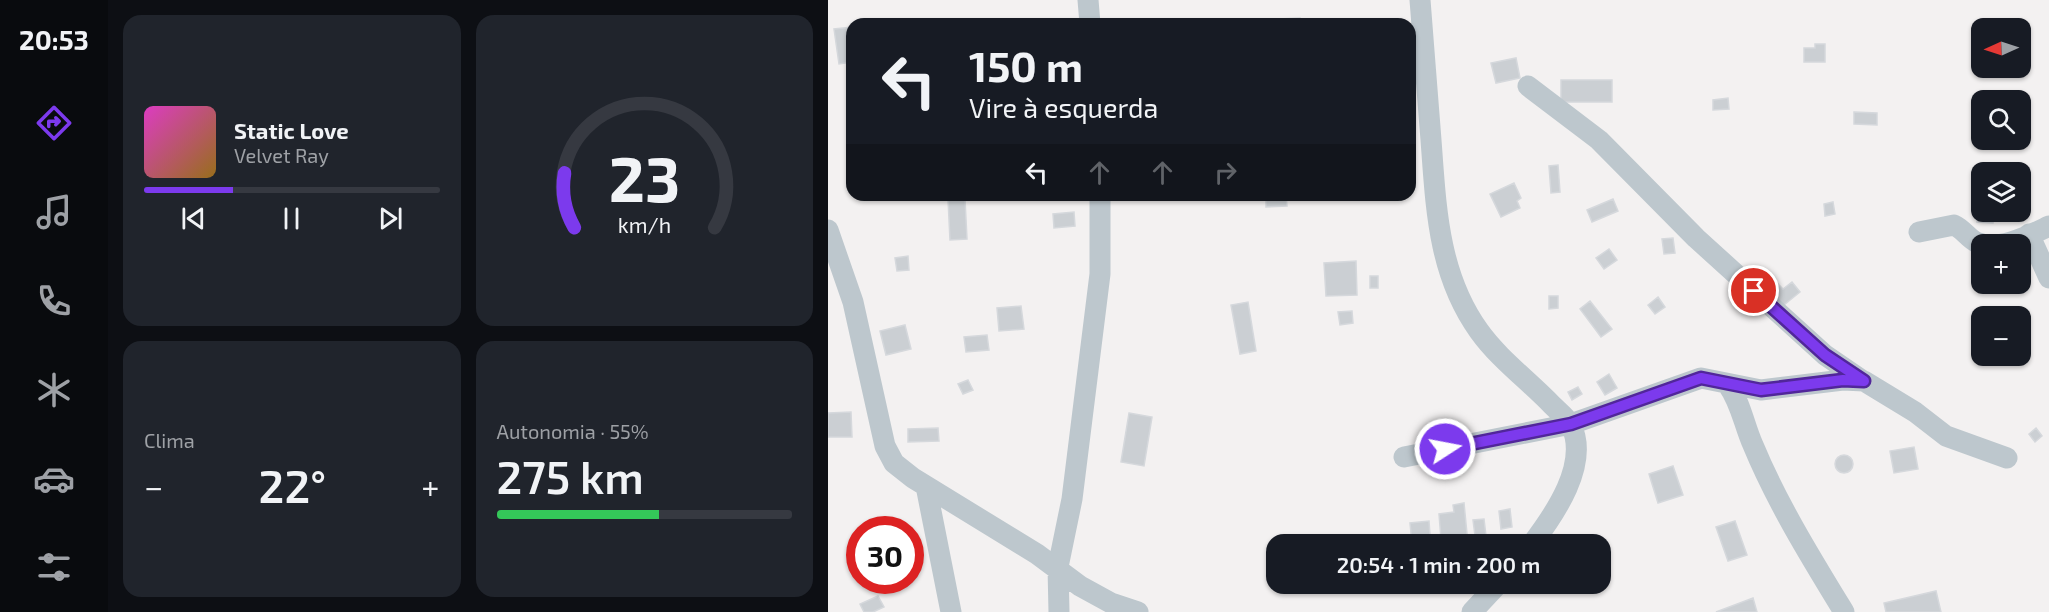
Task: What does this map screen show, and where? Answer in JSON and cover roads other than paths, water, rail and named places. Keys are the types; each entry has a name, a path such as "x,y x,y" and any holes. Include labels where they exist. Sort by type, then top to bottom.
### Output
{"street":[{"path":"1088,0 1090,18"},
{"path":"1420,0 1436,205 1444,256 1478,330 1500,356 1528,380 1571,424 1575,444 1574,467 1567,490 1538,534"},
{"path":"1528,86 1599,140 1696,238 1825,355 1915,412 1946,436 2007,458"},
{"path":"1059,612 1058,567 1072,499 1100,274 1101,201"},
{"path":"1919,232 1953,225 1971,238"},
{"path":"2029,234 2049,226"},
{"path":"828,230 853,302 885,446 894,463 926,486 1058,567 1080,586 1100,597 1138,612"},
{"path":"2031,238 2049,278"},
{"path":"1404,457 1571,424 1701,378 1761,390 1843,380 1864,381"},
{"path":"1728,385 1735,395 1753,445 1809,554 1844,612"},
{"path":"926,486 951,612"},
{"path":"1472,612 1489,594"}]}
